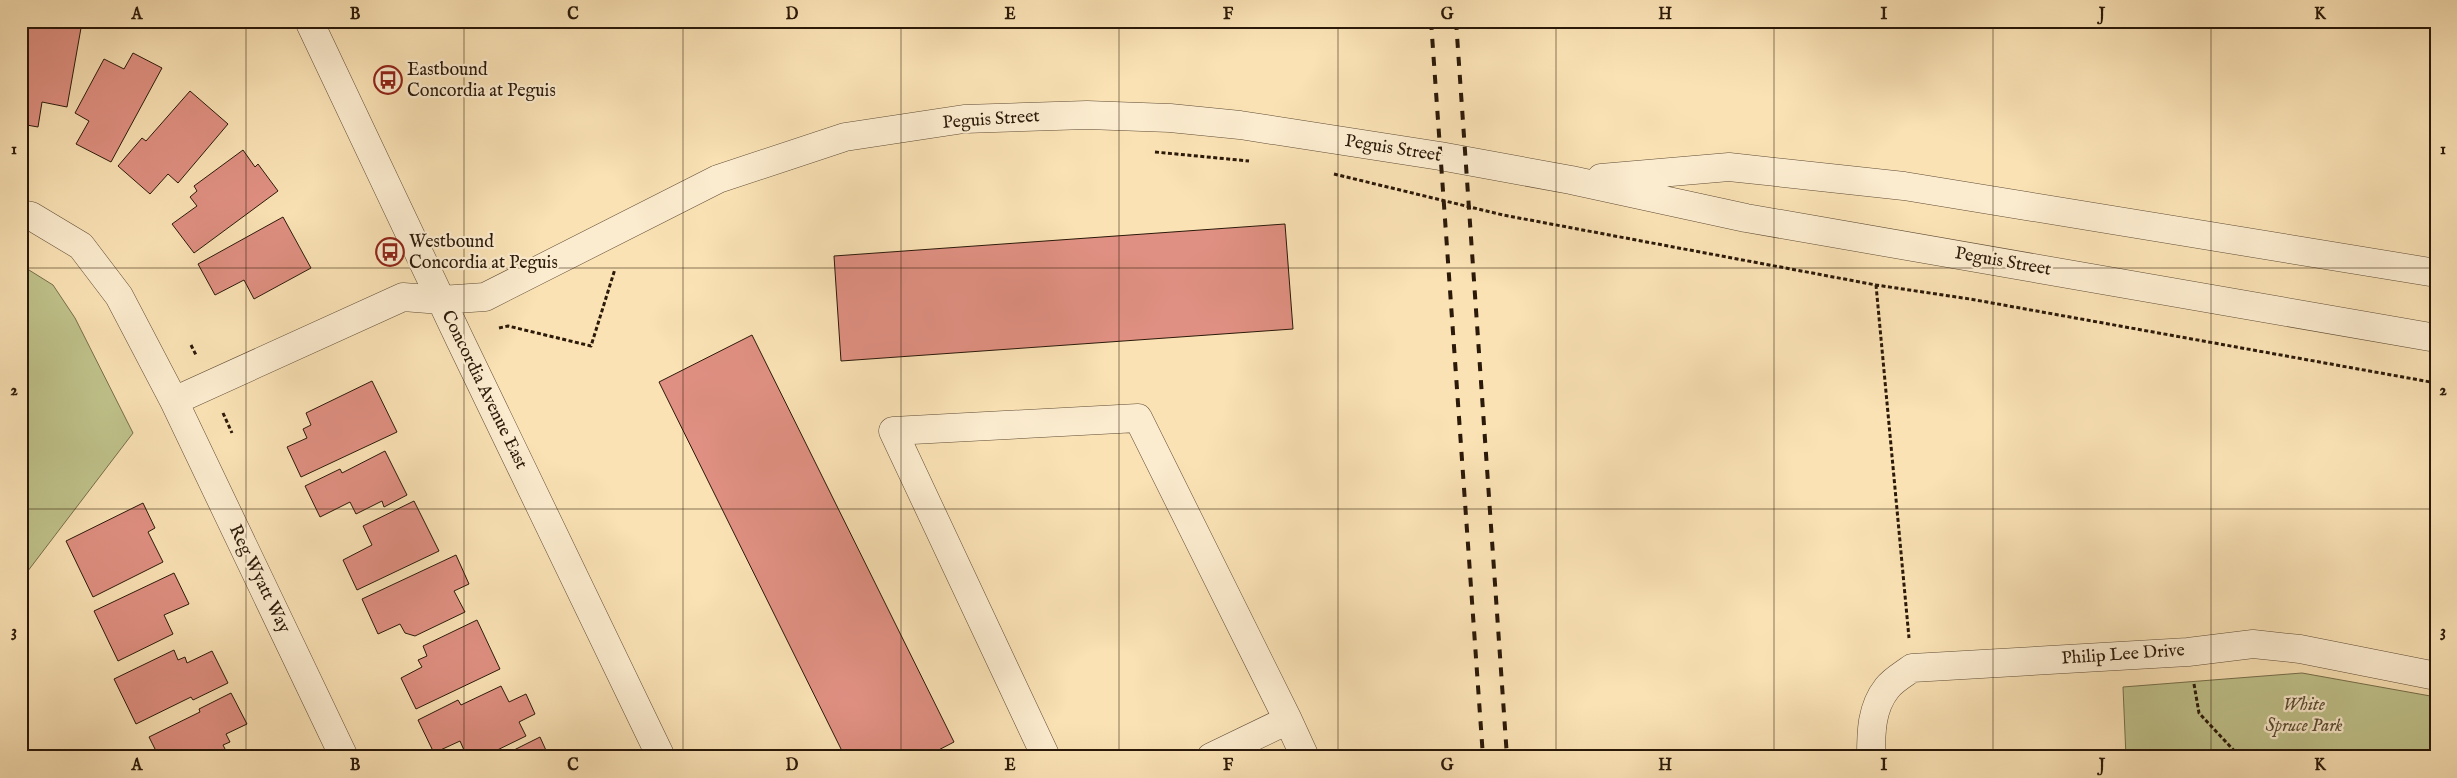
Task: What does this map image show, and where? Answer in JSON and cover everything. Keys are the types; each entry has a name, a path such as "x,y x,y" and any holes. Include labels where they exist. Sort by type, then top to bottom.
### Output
{"street":[{"name":"Concordia Avenue East","path":"310,21 460,340 661,757"},
{"name":"Peguis Street","path":"441,300 485,296 718,179 845,137 964,119 1087,114 1170,118 1249,126 1440,156 1571,180 1746,218 2436,338"},
{"name":"Peguis Street","path":"1571,180 1729,168 1904,186 2436,272"},
{"name":"Reg Wyatt Way","path":"21,214 31,216 81,246 120,296 174,401 344,757"},
{"path":"174,401 403,297 441,300"},
{"path":"1046,757 893,431 1138,418 1288,720 1304,757"},
{"name":"Philip Lee Drive","path":"1912,668 2188,652 2253,644 2300,649 2436,676"},
{"path":"1871,757 1872,722 1880,700 1888,687 1912,668"},
{"path":"1211,757 1288,720"}],"path":[{"path":"1148,152 1255,162"},
{"path":"1330,174 1503,216 1876,285 1970,299 2436,383"},
{"path":"460,340 508,326 591,346 616,266"},
{"path":"1876,285 1912,668"},
{"path":"2188,652 2199,713 2240,757"},
{"path":"2424,757 2436,750"}],"green space":[{"path":"21,265 53,285 75,318 133,433 21,580"},
{"name":"White Spruce Park","path":"2302,673 2436,697 2436,757 2126,757 2123,687"}],"building":[{"path":"21,21 40,21 81,28 67,107 42,102 38,127 21,124"},
{"path":"133,53 162,68 111,162 76,144 89,121 75,113 104,59 124,69"},
{"path":"190,91 228,124 178,183 168,174 150,194 118,166 142,138 146,141"},
{"path":"243,150 255,167 258,164 278,191 194,253 172,224 197,206 190,197 197,191 194,186"},
{"path":"283,217 311,268 254,299 244,280 215,295 198,264"},
{"path":"1285,224 1293,329 841,361 834,256"},
{"path":"752,335 954,742 925,757 845,757 659,382"},
{"path":"372,381 397,432 301,477 287,447 307,438 303,429 311,425 306,413"},
{"path":"385,451 407,495 384,507 382,501 356,514 350,502 320,517 305,486 340,469 342,473"},
{"path":"414,501 439,551 357,590 343,560 372,545 363,526"},
{"path":"143,503 155,528 148,532 163,562 93,597 66,541"},
{"path":"456,555 469,584 454,591 465,612 415,636 405,633 400,624 378,634 362,599"},
{"path":"174,573 189,604 164,615 173,634 118,661 94,611"},
{"path":"477,620 500,669 416,709 401,678 422,667 418,660 427,656 423,646"},
{"path":"174,650 178,660 185,657 187,663 212,651 228,683 193,700 191,697 136,724 114,679"},
{"path":"501,686 509,702 526,694 535,714 519,722 526,736 483,757 467,757 460,741 434,753 418,720 458,700 461,705"},
{"path":"231,693 247,724 226,734 230,742 223,745 229,757 159,757 149,737 200,712 199,709"},
{"path":"540,737 549,757 500,757"}],"railway":[{"path":"1431,21 1483,757"},
{"path":"1456,21 1507,757"}],"place":[{"name":"Eastbound Concordia at Peguis","path":"388,80"},
{"name":"Westbound Concordia at Peguis","path":"390,252"}]}
